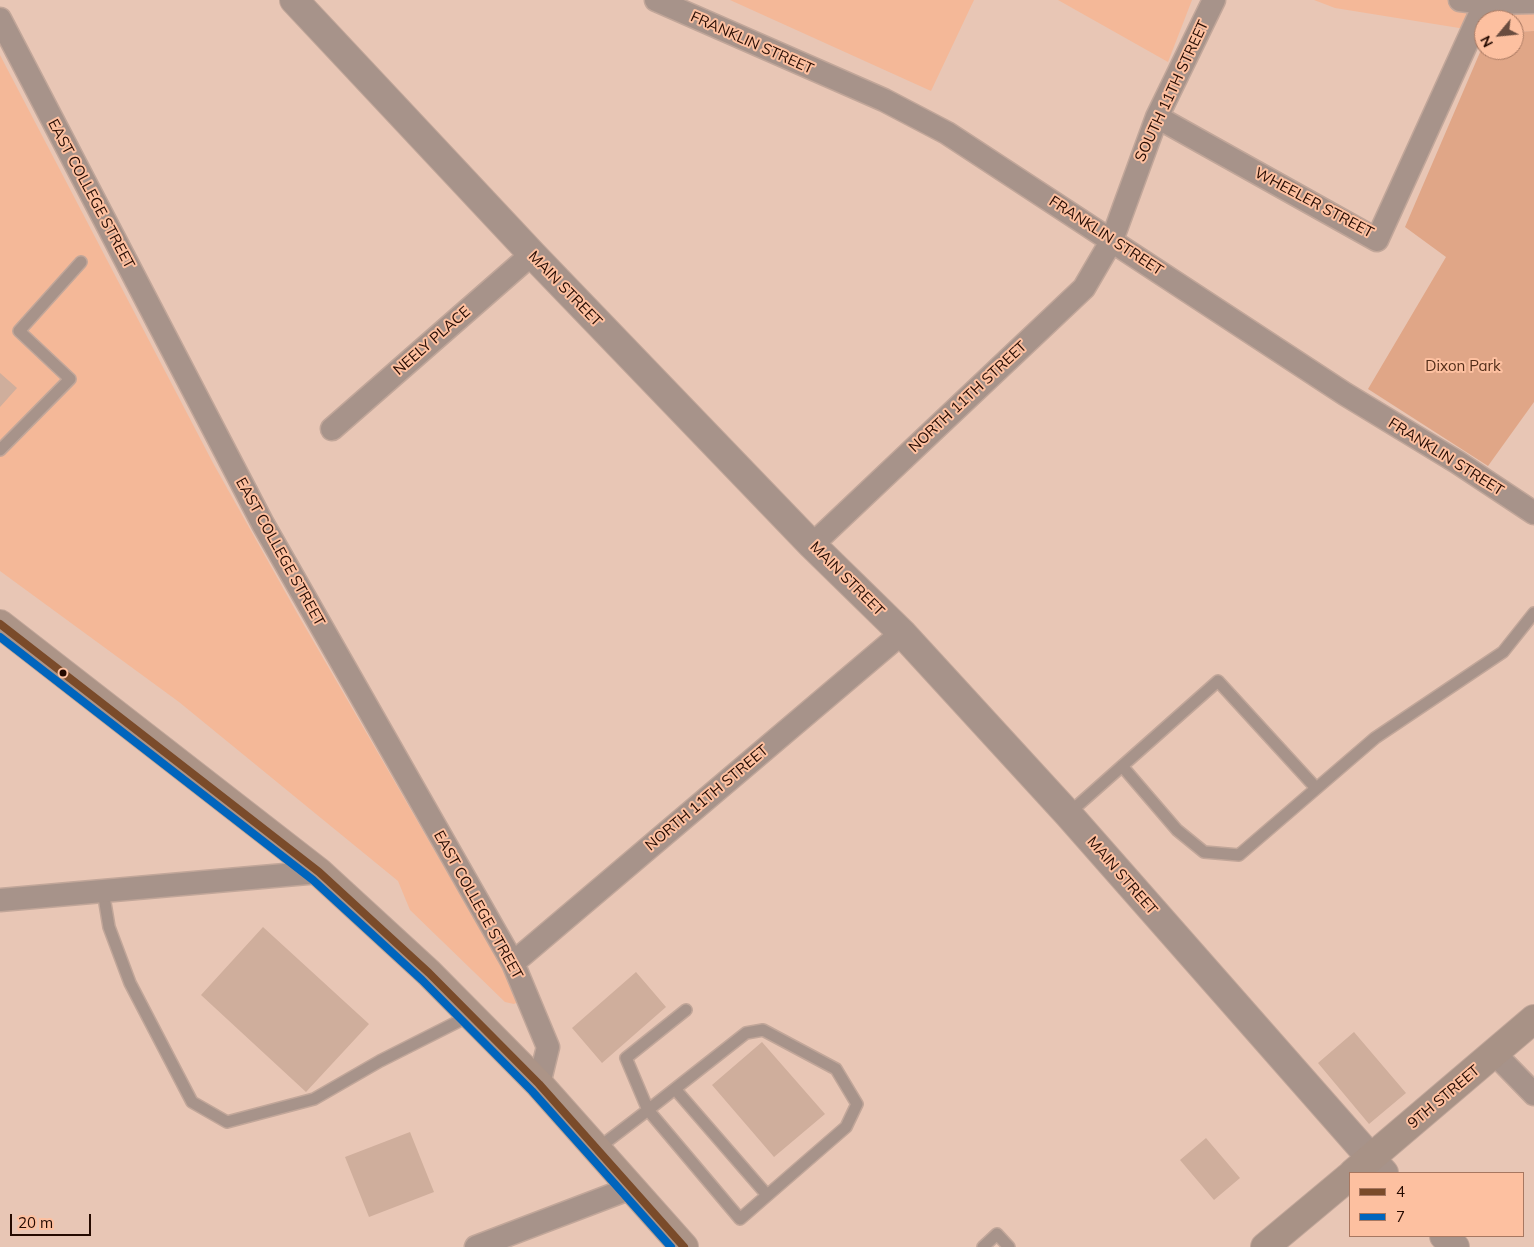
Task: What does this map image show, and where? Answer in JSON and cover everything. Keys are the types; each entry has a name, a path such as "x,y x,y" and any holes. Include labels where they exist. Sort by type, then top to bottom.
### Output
{"main road":[{"path":"0,624 319,872 429,973 539,1084 684,1247"},
{"name":"9TH STREET","path":"1365,1170 1534,1019"},
{"name":"9TH STREET","path":"1266,1247 1349,1182"}],"street":[{"name":"MAIN STREET","path":"294,0 532,254 812,545 902,633 1068,814 1365,1170"},
{"name":"FRANKLIN STREET","path":"656,0 892,104 947,133 1345,394 1457,462 1534,513"},
{"name":"SOUTH 11TH STREET","path":"1112,240 1157,117 1214,0"},
{"name":"WHEELER STREET","path":"1157,117 1377,240 1468,1"},
{"path":"1468,1 1534,2"},
{"name":"EAST COLLEGE STREET","path":"0,19 263,524 513,963 548,1047 539,1084"},
{"name":"NORTH 11TH STREET","path":"812,545 1084,288 1112,240"},
{"name":"NEELY PLACE","path":"332,429 532,254"},
{"name":"NORTH 11TH STREET","path":"513,963 902,633"},
{"path":"0,900 319,872"},
{"path":"1495,1054 1534,1094"},
{"path":"476,1247 631,1188"},
{"path":"1445,1237 1455,1247"}],"lane":[{"path":"0,450 70,379 19,331 81,262"},
{"path":"1122,766 1177,830 1204,852 1239,855 1375,738 1503,652 1534,613"},
{"path":"1068,814 1218,681 1316,788"},
{"path":"103,890 109,928 130,983 192,1102 227,1122 314,1099 380,1061 471,1015"},
{"path":"597,1149 648,1110 746,1033 763,1030 836,1069 857,1104 846,1127 740,1219 648,1110 626,1058 686,1010"},
{"path":"674,1089 768,1195"},
{"path":"983,1247 997,1234 1009,1247"}],"shaded area":[{"path":"730,0 974,0 931,91"},
{"path":"1058,0 1192,0 1168,62"},
{"path":"1314,0 1534,0 1534,31 1524,32 1524,10 1474,10 1474,30 1335,8"},
{"path":"0,55 213,463 297,613 513,986 518,1002 514,1004 505,1002 410,910 398,881 179,702 0,571"}],"green space":[{"name":"Dixon Park","path":"1534,31 1534,402 1488,466 1368,389 1446,257 1405,227 1477,60 1524,60 1524,32"}],"building":[{"path":"0,373 17,388 0,407"},
{"path":"263,927 369,1024 306,1092 201,995"},
{"path":"636,972 666,1007 602,1063 572,1028"},
{"path":"1354,1032 1406,1093 1369,1124 1318,1063"},
{"path":"762,1042 825,1114 774,1157 712,1085"},
{"path":"410,1132 434,1192 369,1217 345,1157"},
{"path":"1206,1138 1240,1178 1214,1200 1180,1160"}],"transit line":[{"name":"4","path":"0,624 319,872 429,973 539,1084 684,1247"},
{"name":"7","path":"0,637 313,880 422,980 532,1091 671,1247"}]}
